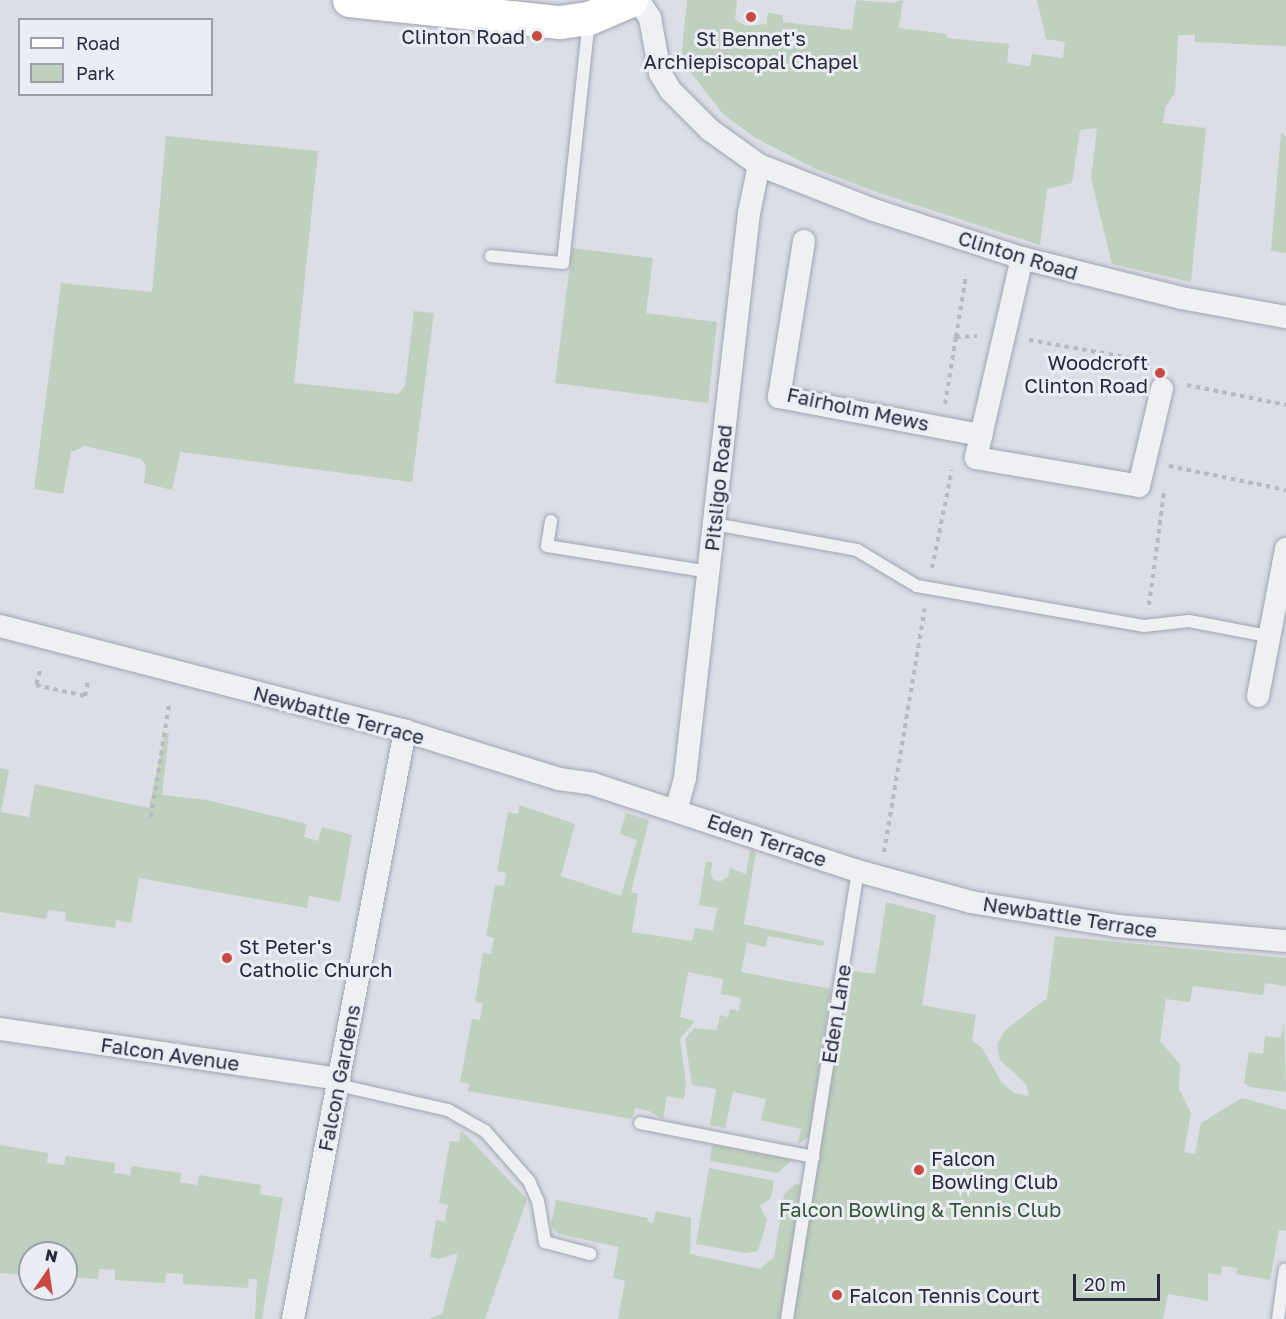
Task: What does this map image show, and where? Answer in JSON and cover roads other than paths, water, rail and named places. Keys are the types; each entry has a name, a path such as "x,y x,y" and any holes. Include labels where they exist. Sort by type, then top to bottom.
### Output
{"street":[{"path":"349,0 551,22 589,18 631,0"},
{"name":"Clinton Road","path":"638,0 650,18 660,73 671,91 710,130 759,165 874,210 1022,258 1107,281 1286,317"},
{"name":"Pitsligo Road","path":"676,810 686,778 749,213 759,165"},
{"name":"Fairholm Mews","path":"804,241 779,397 981,435"},
{"path":"1022,258 976,458 1139,486 1148,461 1162,389"},
{"path":"1258,696 1286,549"},
{"name":"Newbattle Terrace","path":"0,626 405,731 676,810"},
{"name":"Falcon Gardens","path":"293,1319 405,731"},
{"name":"Eden Terrace","path":"676,810 868,873"},
{"name":"Newbattle Terrace","path":"868,873 971,902 1050,917 1286,941"},
{"name":"Falcon Avenue","path":"0,1029 339,1082"}],"lane":[{"path":"491,256 563,263 589,18"},
{"path":"551,521 548,546 709,572"},
{"path":"714,524 857,550 917,586 1144,626 1189,621 1268,636"},
{"name":"Eden Lane","path":"787,1319 814,1157 868,873"},
{"path":"339,1082 410,1099 472,1122 497,1143 530,1181 545,1242 590,1254"},
{"path":"640,1123 814,1157"},
{"path":"1278,1319 1285,1269"}],"place":[{"name":"St Bennet's Archiepiscopal Chapel","path":"751,17"},
{"name":"Clinton Road","path":"537,36"},
{"name":"Woodcroft Clinton Road","path":"1160,373"},
{"name":"St Peter's Catholic Church","path":"227,958"},
{"name":"Falcon Bowling Club","path":"919,1170"},
{"name":"Falcon Tennis Court","path":"837,1295"}],"park label":[{"name":"Falcon Bowling & Tennis Club","path":"920,1209"}]}
